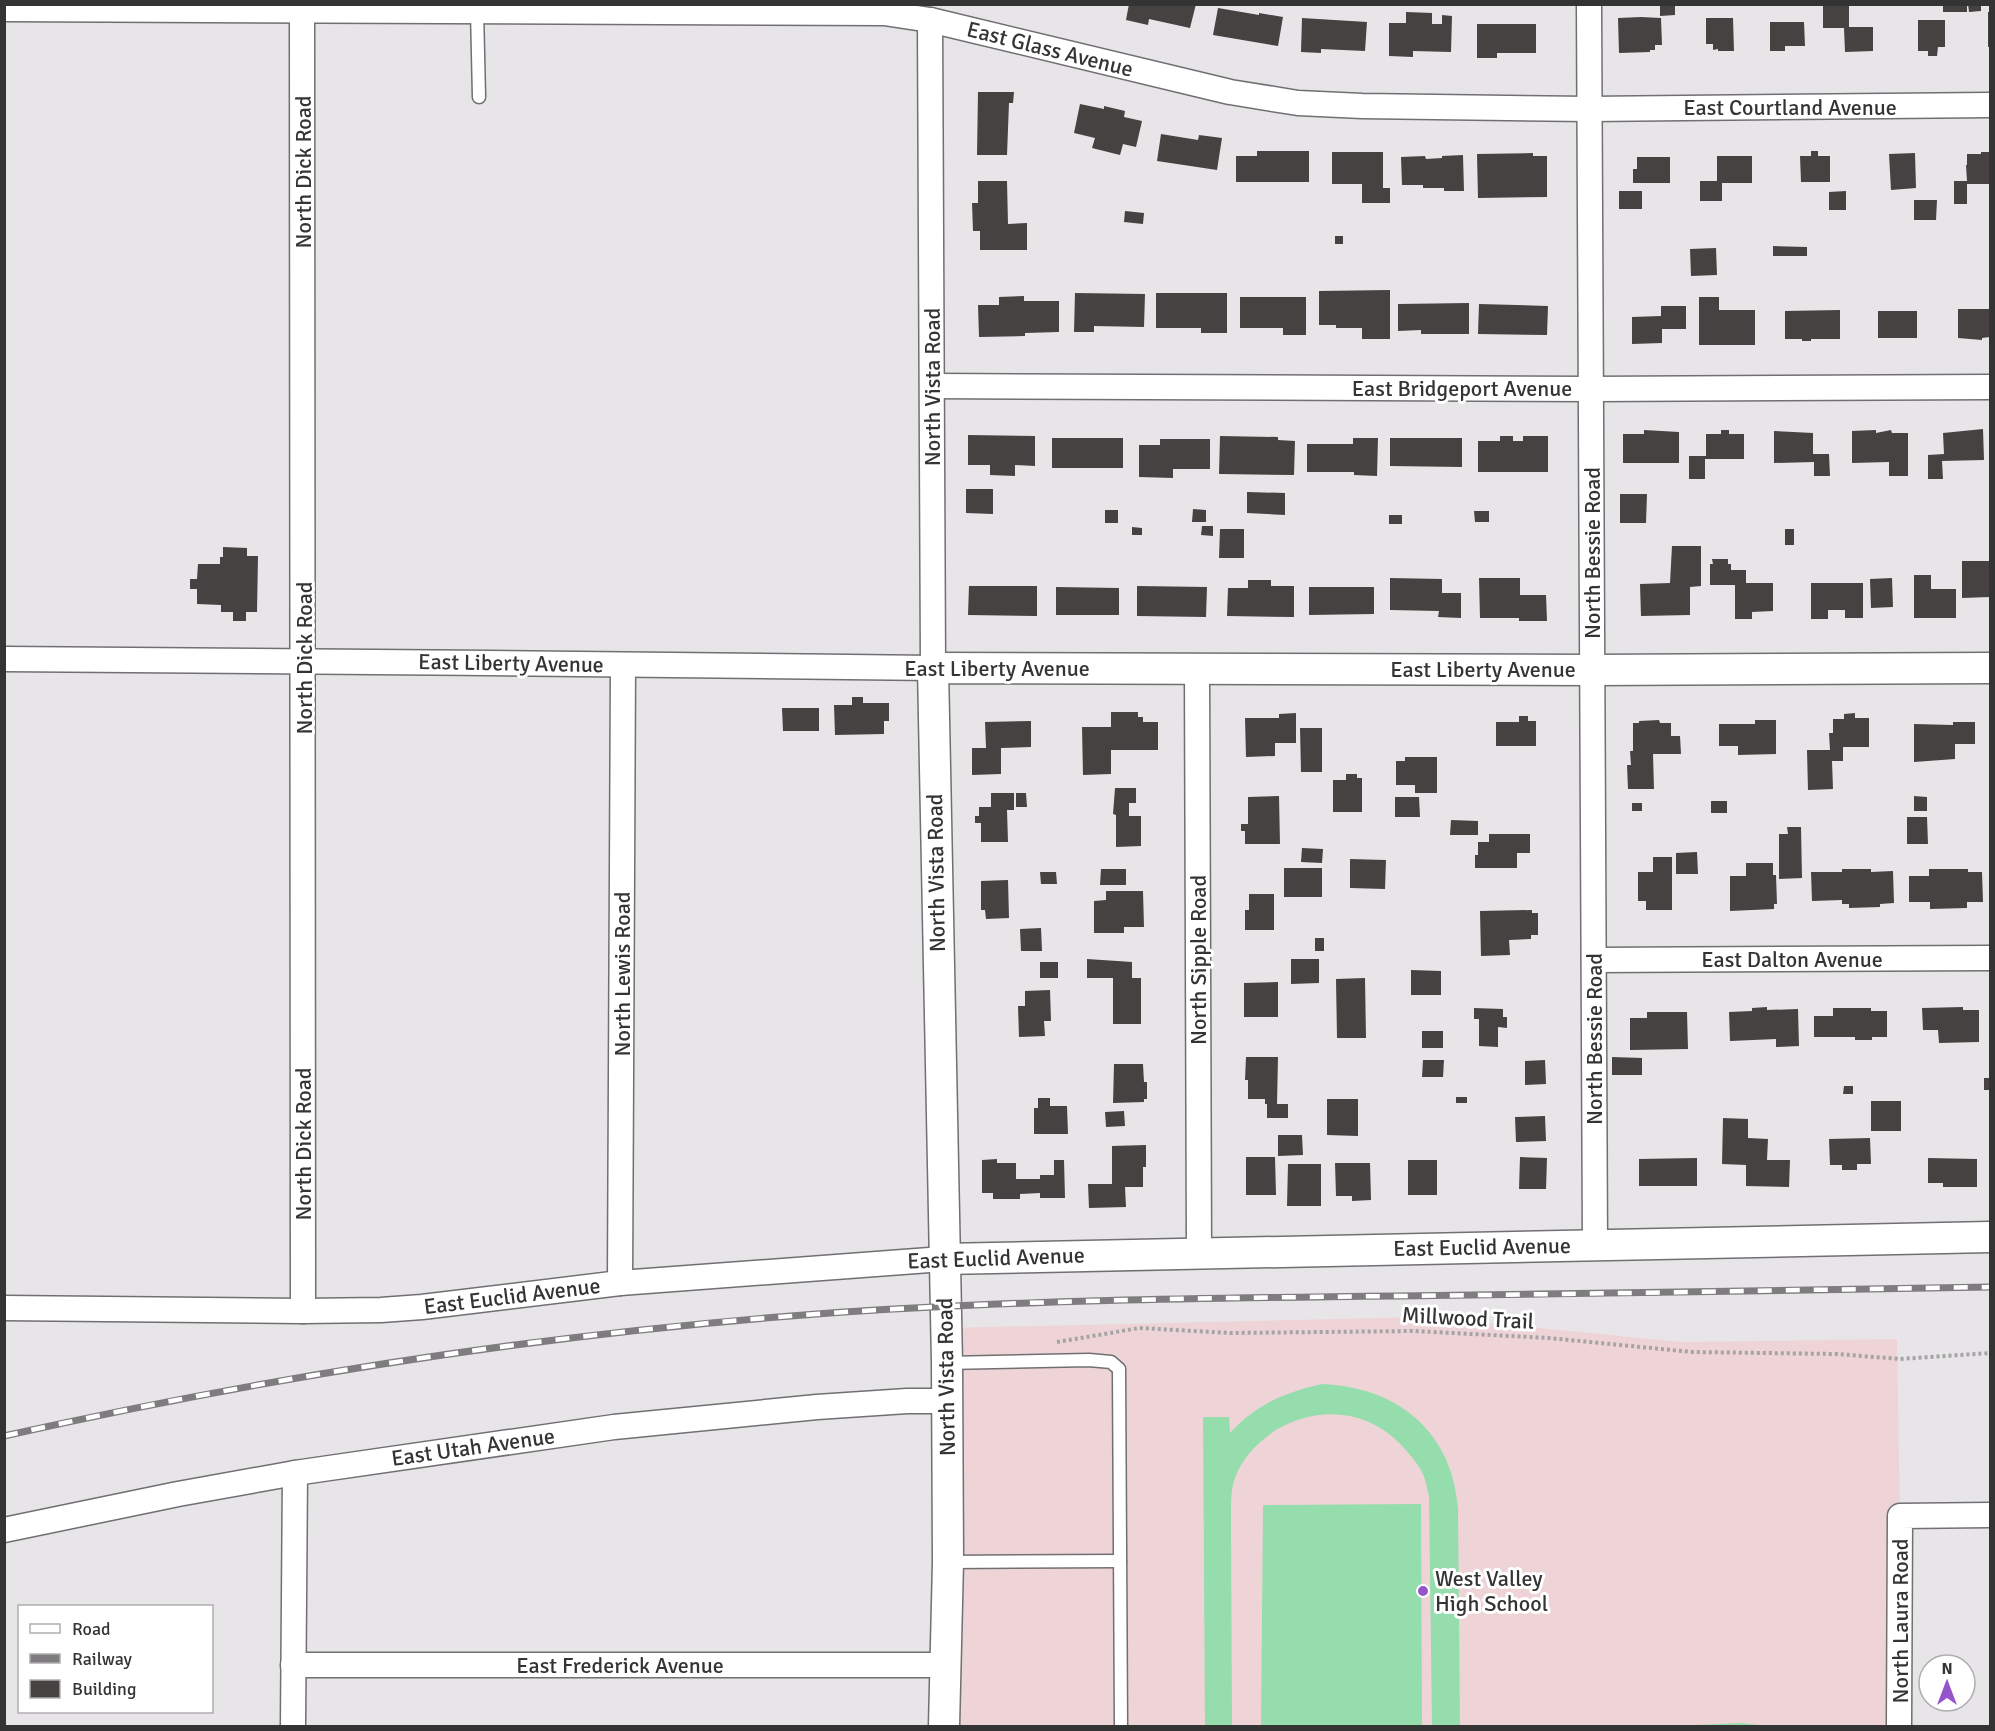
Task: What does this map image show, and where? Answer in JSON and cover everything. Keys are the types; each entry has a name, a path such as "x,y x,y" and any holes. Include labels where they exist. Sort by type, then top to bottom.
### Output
{"street":[{"name":"North Bessie Road","path":"1589,4 1595,1245"},
{"name":"East Glass Avenue","path":"4,9 302,7 884,13 930,20 1230,92 1298,103 1589,109"},
{"name":"North Dick Road","path":"302,7 303,1311"},
{"name":"North Vista Road","path":"930,20 933,668 943,1259 947,1363 948,1562 944,1726"},
{"name":"East Courtland Avenue","path":"1589,109 1990,105"},
{"name":"East Bridgeport Avenue","path":"933,386 1592,389 1990,387"},
{"name":"East Liberty Avenue","path":"4,659 304,660 933,668 1592,670 1990,668"},
{"name":"North Lewis Road","path":"620,1283 623,665"},
{"name":"North Sipple Road","path":"1197,669 1199,1252"},
{"name":"East Dalton Avenue","path":"1594,960 1990,958"},
{"name":"East Euclid Avenue","path":"4,1308 303,1311 422,1307 620,1283 943,1259 1990,1237"},
{"name":"East Utah Avenue","path":"4,1530 178,1494 295,1473 614,1427 817,1407 907,1401 947,1401"},
{"path":"293,1726 295,1473"},
{"name":"North Laura Road","path":"1899,1726 1900,1516 1990,1515"},
{"name":"East Frederick Avenue","path":"293,1665 946,1665"}],"lane":[{"path":"477,10 479,97"},
{"path":"947,1363 1089,1360 1111,1362 1119,1369 1121,1726"},
{"path":"948,1562 1120,1561"}],"path":[{"name":"Millwood Trail","path":"1051,1343 1139,1328 1231,1333 1414,1331 1549,1338 1704,1352 1816,1353 1900,1359 1990,1353"}],"shaded area":[{"name":"West Valley High School","path":"1427,1317 1681,1342 1897,1339 1900,1516 1899,1726 944,1726 945,1328"}],"green space":[{"path":"1322,1384 1349,1387 1374,1394 1396,1404 1416,1418 1432,1436 1445,1457 1454,1481 1458,1508 1460,1726 1432,1726 1429,1496 1423,1474 1404,1448 1391,1435 1360,1419 1327,1414 1310,1416 1292,1422 1270,1434 1246,1457 1235,1478 1231,1507 1232,1726 1205,1726 1203,1417 1229,1417 1230,1433 1250,1414 1272,1401 1295,1391"},
{"path":"1421,1504 1422,1726 1261,1726 1263,1505"},
{"path":"1741,1723 1770,1726 1687,1726 1694,1725"}],"building":[{"path":"1129,4 1196,4 1190,28 1149,19 1148,25 1126,20"},
{"path":"1660,4 1675,4 1675,15 1660,16"},
{"path":"1823,4 1849,4 1849,27 1873,27 1873,51 1845,52 1844,28 1823,28"},
{"path":"1943,4 1967,4 1967,12 1943,12"},
{"path":"1968,4 1981,4 1981,11 1969,12"},
{"path":"1218,8 1283,17 1278,46 1213,35"},
{"path":"1406,12 1432,13 1432,24 1442,24 1442,15 1452,16 1451,52 1413,51 1413,57 1389,56 1389,23 1406,23"},
{"path":"1988,12 1990,12 1990,47 1988,47"},
{"path":"1302,18 1367,22 1365,51 1321,49 1321,53 1301,52"},
{"path":"1618,18 1661,18 1662,45 1655,45 1655,50 1650,50 1650,52 1619,53"},
{"path":"1706,18 1733,18 1734,51 1713,50 1713,44 1706,44"},
{"path":"1918,20 1945,20 1945,47 1938,47 1937,56 1928,56 1928,51 1918,51"},
{"path":"1770,22 1804,22 1805,46 1785,46 1785,51 1770,51"},
{"path":"1477,24 1536,24 1536,53 1497,53 1497,58 1477,58"},
{"path":"978,92 1014,92 1013,103 1009,103 1007,155 977,155"},
{"path":"1080,104 1125,111 1124,117 1142,121 1136,147 1123,144 1120,155 1092,148 1095,138 1074,133"},
{"path":"1161,134 1198,140 1199,135 1222,138 1217,170 1157,161"},
{"path":"1257,151 1309,151 1309,182 1236,182 1236,156 1257,156"},
{"path":"1811,151 1818,151 1818,156 1830,156 1830,182 1801,182 1800,156 1811,156"},
{"path":"1332,152 1383,152 1383,188 1390,188 1390,203 1362,203 1362,184 1332,184"},
{"path":"1981,152 1990,152 1990,184 1967,184 1967,204 1954,204 1954,181 1967,181 1967,154 1981,154"},
{"path":"1533,153 1533,156 1547,156 1547,197 1478,198 1477,154"},
{"path":"1915,153 1916,188 1891,190 1889,154"},
{"path":"1463,155 1464,191 1423,188 1423,185 1402,185 1401,157 1425,156 1426,159"},
{"path":"1717,156 1752,156 1752,183 1722,183 1722,201 1700,201 1700,181 1717,181"},
{"path":"1637,157 1670,157 1670,183 1633,183 1633,169 1637,169"},
{"path":"978,181 1007,181 1008,224 1027,223 1027,250 980,250 980,231 973,231 972,203 978,203"},
{"path":"1619,191 1642,191 1642,209 1619,209"},
{"path":"1846,191 1846,210 1829,210 1829,192"},
{"path":"1914,200 1937,200 1936,220 1914,220"},
{"path":"1125,211 1144,213 1143,224 1124,222"},
{"path":"1335,236 1343,236 1343,244 1335,244"},
{"path":"1773,246 1807,247 1807,256 1773,256"},
{"path":"1716,248 1717,275 1691,276 1690,249"},
{"path":"1390,290 1390,339 1362,339 1362,328 1336,328 1336,325 1319,325 1319,291"},
{"path":"1075,293 1145,294 1144,327 1094,326 1094,332 1074,332"},
{"path":"1156,293 1227,293 1227,333 1201,333 1201,328 1156,328"},
{"path":"1024,296 1024,301 1059,301 1059,332 1025,333 1025,336 979,337 978,305 999,305 999,297"},
{"path":"1240,297 1306,297 1306,335 1283,335 1283,328 1240,328"},
{"path":"1699,297 1719,297 1719,310 1755,310 1755,345 1699,345"},
{"path":"1469,303 1469,334 1421,334 1421,330 1398,331 1398,304"},
{"path":"1479,304 1548,306 1547,335 1478,334"},
{"path":"1661,306 1686,306 1686,329 1662,329 1662,343 1632,344 1632,317 1661,316"},
{"path":"1958,309 1990,309 1990,337 1982,338 1982,340 1958,338"},
{"path":"1840,310 1840,339 1802,341 1802,339 1785,339 1785,311"},
{"path":"1878,311 1917,311 1917,338 1878,338"},
{"path":"1983,429 1984,460 1942,461 1943,479 1928,479 1928,455 1944,454 1943,433"},
{"path":"1644,430 1679,432 1679,463 1623,463 1623,434 1644,434"},
{"path":"1721,430 1729,430 1729,434 1744,434 1744,459 1705,459 1705,479 1689,479 1689,456 1706,456 1706,434 1721,434"},
{"path":"1876,430 1876,433 1891,430 1892,433 1908,433 1908,476 1889,476 1889,462 1852,463 1852,431"},
{"path":"1774,431 1813,433 1813,454 1829,454 1830,476 1814,476 1814,462 1774,463"},
{"path":"968,435 1035,436 1035,466 1015,465 1015,476 990,475 990,465 968,465"},
{"path":"1220,436 1278,437 1278,440 1295,441 1294,475 1219,474"},
{"path":"1500,436 1513,436 1513,441 1523,441 1523,436 1548,436 1548,472 1478,472 1478,441 1500,441"},
{"path":"1052,438 1123,438 1123,468 1052,468"},
{"path":"1353,438 1378,438 1377,476 1354,475 1354,472 1307,472 1307,444 1353,444"},
{"path":"1390,438 1462,438 1462,467 1390,466"},
{"path":"1160,439 1210,439 1210,469 1173,469 1173,478 1139,477 1139,445 1160,445"},
{"path":"966,489 993,489 993,514 966,513"},
{"path":"1247,492 1285,493 1285,515 1247,513"},
{"path":"1620,494 1647,494 1646,523 1620,523"},
{"path":"1193,509 1206,510 1206,522 1192,522"},
{"path":"1105,510 1118,510 1118,523 1105,523"},
{"path":"1474,511 1489,511 1489,522 1475,522"},
{"path":"1389,515 1402,515 1402,524 1389,524"},
{"path":"1202,526 1213,526 1213,536 1201,535"},
{"path":"1132,527 1142,528 1142,535 1132,535"},
{"path":"1220,529 1244,529 1244,558 1219,558"},
{"path":"1785,529 1794,529 1794,545 1785,545"},
{"path":"1672,546 1701,546 1701,586 1690,587 1690,615 1641,616 1640,584 1670,583"},
{"path":"223,547 247,548 247,556 258,556 257,612 246,612 246,621 233,621 233,612 221,612 221,605 197,604 197,589 190,589 190,579 197,579 198,564 220,564"},
{"path":"1712,559 1728,559 1731,570 1746,570 1746,583 1773,583 1773,611 1752,612 1752,619 1735,619 1735,585 1710,585"},
{"path":"1962,561 1990,561 1990,597 1962,598"},
{"path":"1914,575 1931,575 1931,589 1956,589 1956,618 1914,618"},
{"path":"1390,578 1442,579 1442,593 1461,593 1461,618 1438,617 1439,611 1390,610"},
{"path":"1479,578 1520,578 1520,595 1546,595 1547,621 1480,618"},
{"path":"1892,578 1893,607 1871,608 1870,579"},
{"path":"1248,580 1271,580 1271,586 1294,586 1294,617 1227,616 1228,588 1248,588"},
{"path":"1811,583 1863,583 1863,618 1845,618 1845,610 1828,610 1828,619 1811,619"},
{"path":"969,586 1037,586 1037,616 968,615"},
{"path":"1137,586 1207,587 1206,617 1137,616"},
{"path":"1056,587 1119,588 1119,615 1056,615"},
{"path":"1309,587 1374,587 1374,614 1309,615"},
{"path":"852,697 863,697 863,703 889,703 889,721 884,721 884,734 835,735 834,705 852,705"},
{"path":"782,708 819,708 819,731 783,731"},
{"path":"1111,712 1138,712 1138,717 1143,717 1143,722 1158,722 1158,750 1111,750 1111,774 1083,775 1082,727 1111,727"},
{"path":"1296,713 1296,743 1275,743 1275,756 1246,757 1245,718 1279,718 1279,714"},
{"path":"1855,713 1855,718 1869,718 1869,747 1843,747 1843,761 1832,761 1833,789 1808,790 1807,750 1830,750 1829,733 1833,733 1833,719 1844,719 1844,714"},
{"path":"1519,716 1528,716 1528,721 1536,721 1536,746 1496,746 1496,722 1519,722"},
{"path":"1659,720 1660,723 1671,723 1671,736 1680,736 1681,754 1653,754 1654,789 1628,789 1627,765 1631,765 1630,751 1633,751 1633,723"},
{"path":"1755,720 1776,720 1776,754 1738,755 1738,746 1719,746 1719,724 1755,724"},
{"path":"1031,721 1031,747 1001,748 1001,774 972,775 972,748 986,748 985,722"},
{"path":"1953,722 1975,722 1975,744 1955,744 1955,759 1914,762 1914,724 1953,725"},
{"path":"1300,728 1322,728 1322,772 1301,772"},
{"path":"1405,757 1437,757 1437,793 1415,793 1415,785 1396,785 1396,761 1405,761"},
{"path":"1346,774 1357,774 1357,778 1362,778 1362,812 1333,812 1333,780 1346,780"},
{"path":"1115,788 1136,788 1136,803 1129,803 1129,816 1141,816 1141,846 1116,847 1116,815 1113,814"},
{"path":"991,793 1014,793 1014,810 1007,810 1008,842 981,842 981,823 975,823 975,816 979,816 979,807 991,807"},
{"path":"1016,793 1026,793 1027,807 1016,807"},
{"path":"1279,796 1280,844 1245,844 1245,831 1241,831 1241,824 1248,824 1248,797"},
{"path":"1914,796 1927,797 1927,811 1914,811"},
{"path":"1395,797 1419,797 1420,817 1395,817"},
{"path":"1711,801 1727,801 1727,813 1711,813"},
{"path":"1632,803 1642,803 1642,811 1632,811"},
{"path":"1907,817 1927,817 1928,844 1907,844"},
{"path":"1451,820 1478,821 1478,835 1450,835"},
{"path":"1787,827 1801,827 1802,878 1779,879 1779,834 1788,834"},
{"path":"1489,834 1530,834 1530,853 1517,853 1517,868 1475,868 1478,842 1489,842"},
{"path":"1302,848 1323,849 1322,863 1301,862"},
{"path":"1697,852 1698,874 1676,874 1676,853"},
{"path":"1653,857 1672,857 1672,910 1646,910 1646,901 1638,901 1638,872 1653,872"},
{"path":"1350,859 1386,860 1385,889 1350,888"},
{"path":"1746,863 1773,863 1773,875 1776,875 1777,904 1774,904 1774,909 1730,911 1730,876 1746,876"},
{"path":"1284,868 1322,868 1322,897 1284,897"},
{"path":"1101,869 1126,869 1126,885 1100,885"},
{"path":"1842,869 1871,869 1871,872 1893,871 1894,903 1880,904 1880,907 1849,908 1849,904 1842,904 1842,900 1812,901 1811,872 1842,872"},
{"path":"1929,869 1968,869 1968,872 1982,872 1983,902 1967,902 1967,908 1930,909 1930,902 1909,902 1909,876 1929,876"},
{"path":"1040,872 1056,872 1057,884 1041,884"},
{"path":"1008,880 1009,918 986,919 985,910 981,910 981,881"},
{"path":"1106,891 1143,891 1144,927 1124,927 1124,933 1094,933 1094,901 1106,900"},
{"path":"1249,894 1274,894 1274,930 1245,930 1245,910 1249,910"},
{"path":"1532,910 1532,913 1538,913 1538,935 1531,935 1531,939 1509,940 1510,955 1481,956 1480,911"},
{"path":"1041,928 1042,951 1021,951 1020,929"},
{"path":"1315,938 1324,938 1324,951 1315,951"},
{"path":"1087,959 1132,962 1132,978 1141,978 1141,1024 1113,1024 1113,978 1087,978"},
{"path":"1291,959 1319,959 1319,983 1291,984"},
{"path":"1040,962 1058,962 1058,978 1040,978"},
{"path":"1411,970 1441,971 1441,995 1411,995"},
{"path":"1365,978 1366,1038 1337,1038 1336,979"},
{"path":"1278,982 1278,1017 1244,1017 1244,983"},
{"path":"1050,990 1051,1021 1044,1021 1045,1036 1019,1037 1018,1006 1025,1006 1025,991"},
{"path":"1767,1007 1767,1010 1798,1009 1799,1046 1776,1047 1776,1039 1730,1041 1729,1012 1752,1011 1752,1008"},
{"path":"1963,1007 1963,1010 1979,1010 1979,1042 1939,1043 1938,1030 1923,1030 1922,1008"},
{"path":"1474,1008 1503,1009 1503,1017 1507,1017 1507,1028 1498,1027 1498,1047 1479,1046 1479,1019 1474,1019"},
{"path":"1833,1008 1871,1008 1871,1011 1887,1011 1887,1037 1855,1040 1855,1037 1814,1037 1814,1016 1833,1016"},
{"path":"1647,1012 1687,1012 1688,1049 1630,1050 1630,1018 1647,1018"},
{"path":"1422,1031 1443,1031 1443,1048 1422,1048"},
{"path":"1246,1057 1278,1057 1277,1104 1288,1104 1288,1118 1267,1118 1265,1099 1248,1099 1248,1080 1245,1080"},
{"path":"1612,1057 1642,1058 1642,1075 1612,1075"},
{"path":"1423,1060 1444,1060 1443,1077 1422,1077"},
{"path":"1545,1060 1546,1084 1525,1085 1525,1061"},
{"path":"1114,1064 1143,1064 1144,1082 1147,1082 1147,1099 1144,1099 1144,1102 1113,1103"},
{"path":"1984,1078 1990,1078 1990,1090 1984,1090"},
{"path":"1844,1086 1853,1086 1853,1094 1843,1094"},
{"path":"1456,1097 1467,1097 1467,1103 1456,1103"},
{"path":"1038,1098 1050,1098 1050,1106 1067,1106 1068,1134 1034,1134 1034,1108 1038,1108"},
{"path":"1327,1099 1358,1099 1358,1136 1327,1135"},
{"path":"1871,1101 1901,1101 1901,1131 1871,1131"},
{"path":"1124,1111 1125,1126 1106,1127 1105,1112"},
{"path":"1545,1116 1546,1141 1516,1142 1515,1117"},
{"path":"1723,1118 1748,1119 1748,1138 1768,1139 1767,1160 1790,1160 1789,1187 1746,1186 1746,1165 1722,1164"},
{"path":"1278,1135 1302,1135 1303,1155 1278,1156"},
{"path":"1870,1138 1871,1164 1857,1164 1857,1170 1842,1170 1842,1165 1830,1165 1829,1139"},
{"path":"1146,1145 1143,1187 1125,1187 1126,1207 1089,1208 1088,1184 1112,1184 1112,1146"},
{"path":"1246,1157 1275,1157 1276,1195 1246,1195"},
{"path":"1520,1157 1547,1158 1546,1189 1519,1189"},
{"path":"1697,1158 1697,1186 1639,1186 1639,1159"},
{"path":"1928,1158 1977,1159 1977,1187 1943,1187 1943,1183 1928,1183"},
{"path":"997,1159 997,1163 1016,1163 1016,1179 1040,1179 1040,1175 1054,1175 1054,1160 1064,1160 1065,1198 1040,1198 1040,1193 1020,1194 1020,1199 993,1199 993,1193 982,1193 982,1160"},
{"path":"1408,1160 1437,1160 1437,1195 1408,1195"},
{"path":"1335,1163 1370,1163 1371,1200 1352,1201 1352,1196 1336,1196"},
{"path":"1288,1164 1321,1164 1321,1206 1287,1206"}],"railway":[{"path":"4,1436 206,1394 409,1360 612,1333 817,1314 1108,1300 1990,1287"}],"place":[{"name":"West Valley High School","path":"1423,1591"}]}
